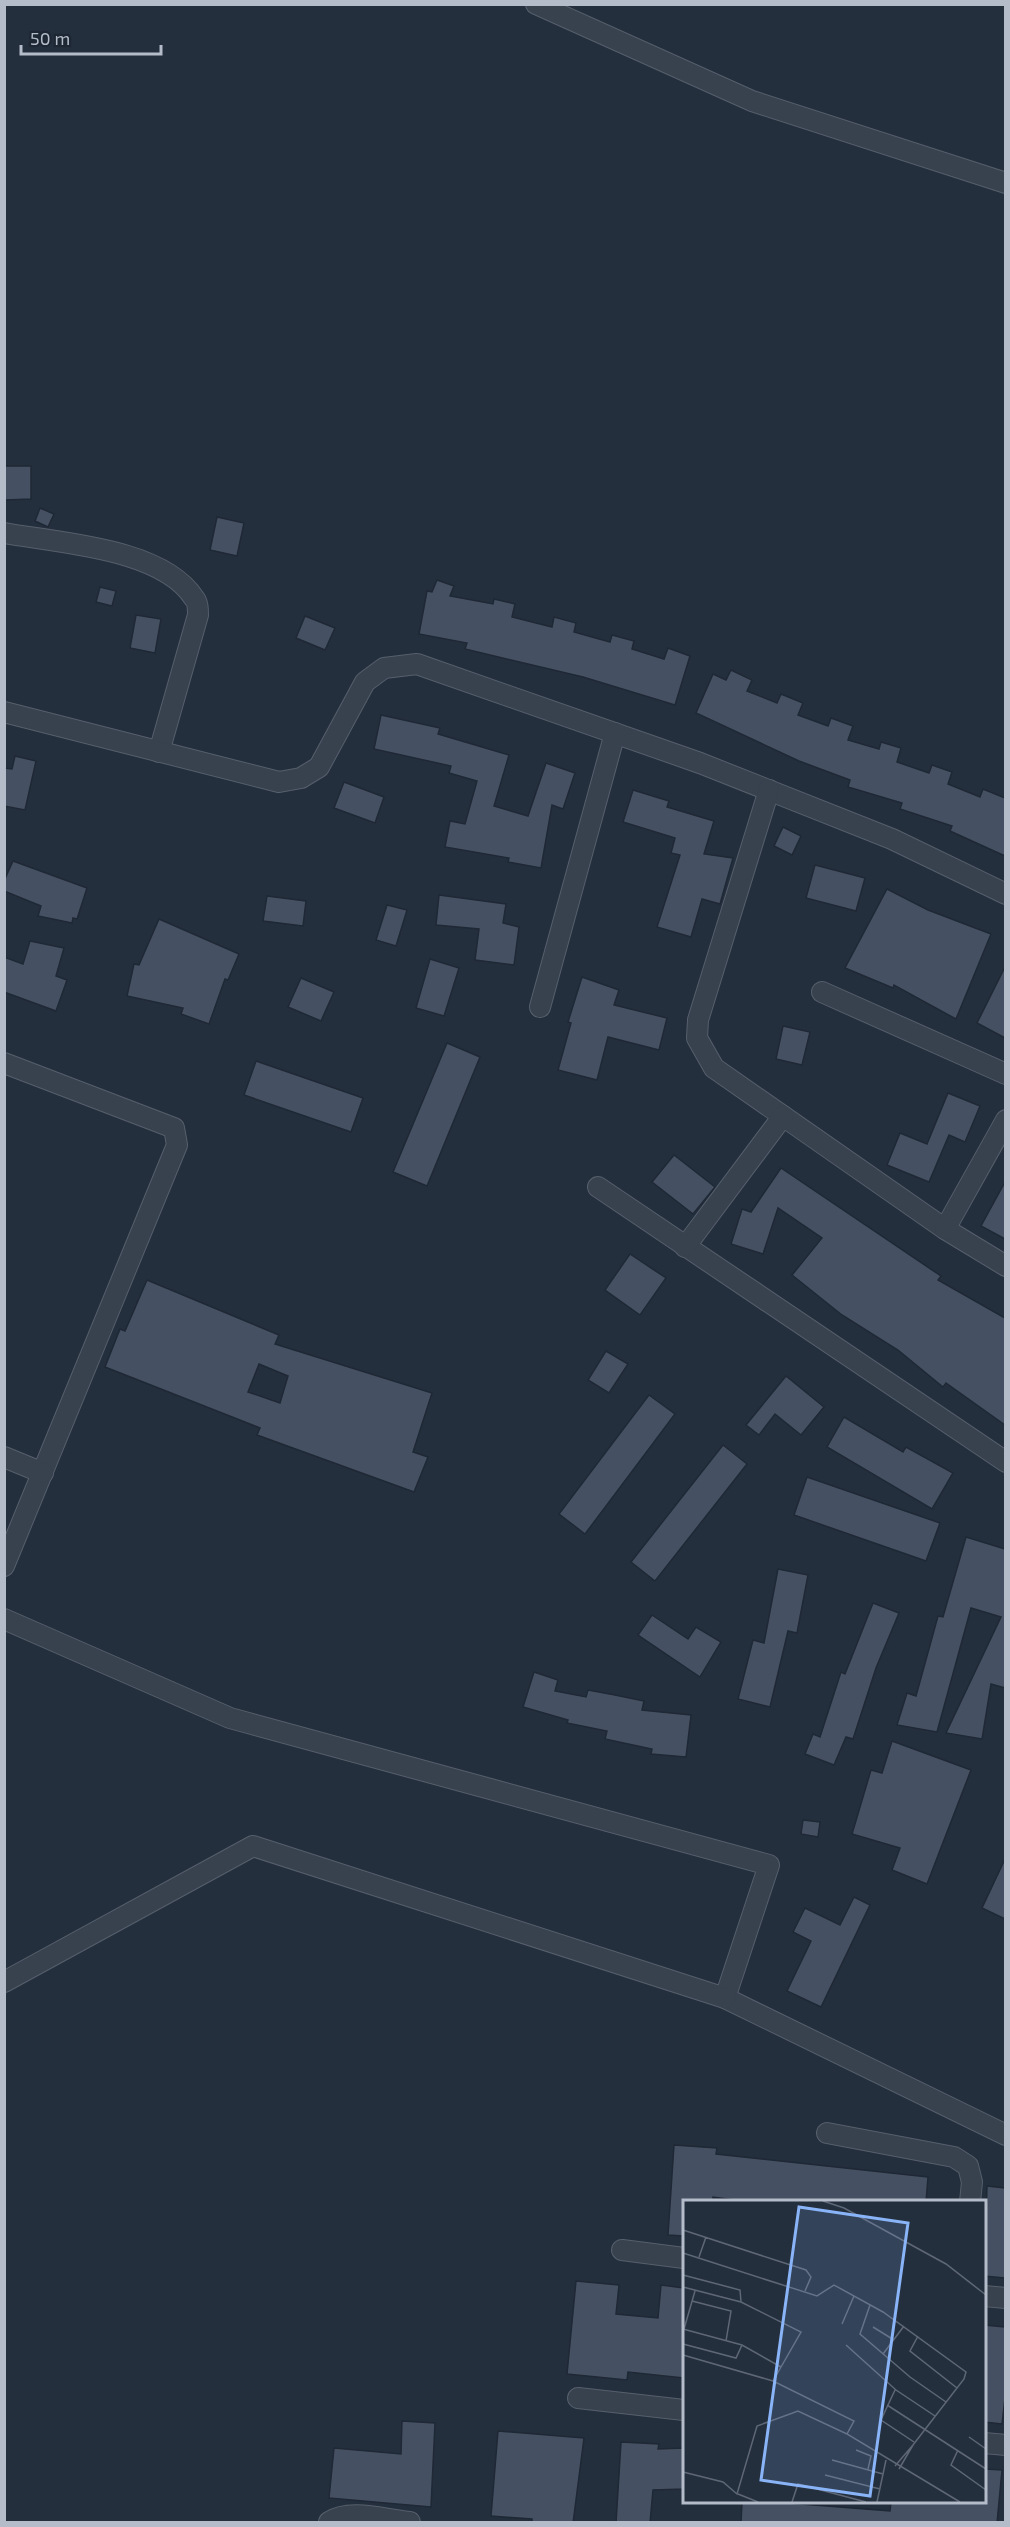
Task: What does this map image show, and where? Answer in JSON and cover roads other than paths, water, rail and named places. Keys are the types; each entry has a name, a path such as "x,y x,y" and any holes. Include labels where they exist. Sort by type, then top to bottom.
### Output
{"street":[{"path":"536,4 752,101 1005,183"},
{"path":"4,533 110,552 145,562 179,580 196,599 198,615 159,752"},
{"path":"4,712 279,782 301,778 319,767 365,682 384,668 417,664 769,790 892,839 1005,894"},
{"path":"540,1007 615,733"},
{"path":"769,790 698,1020 697,1038 714,1068 945,1228 1005,1266"},
{"path":"822,992 1005,1074"},
{"path":"4,1063 174,1128 177,1145 4,1566"},
{"path":"685,1247 783,1116"},
{"path":"945,1228 1005,1120"},
{"path":"598,1187 1005,1462"},
{"path":"4,1457 43,1473"},
{"path":"4,1619 230,1718 770,1865 725,1998"},
{"path":"4,1982 253,1846 725,1998 1005,2135"},
{"path":"826,2133 954,2157 968,2166 972,2182 970,2200"},
{"path":"622,2250 683,2258"},
{"path":"986,2296 1005,2298"},
{"path":"578,2398 683,2410"},
{"path":"986,2443 1005,2445"},
{"path":"329,2523 342,2516 354,2516 410,2523"}]}
